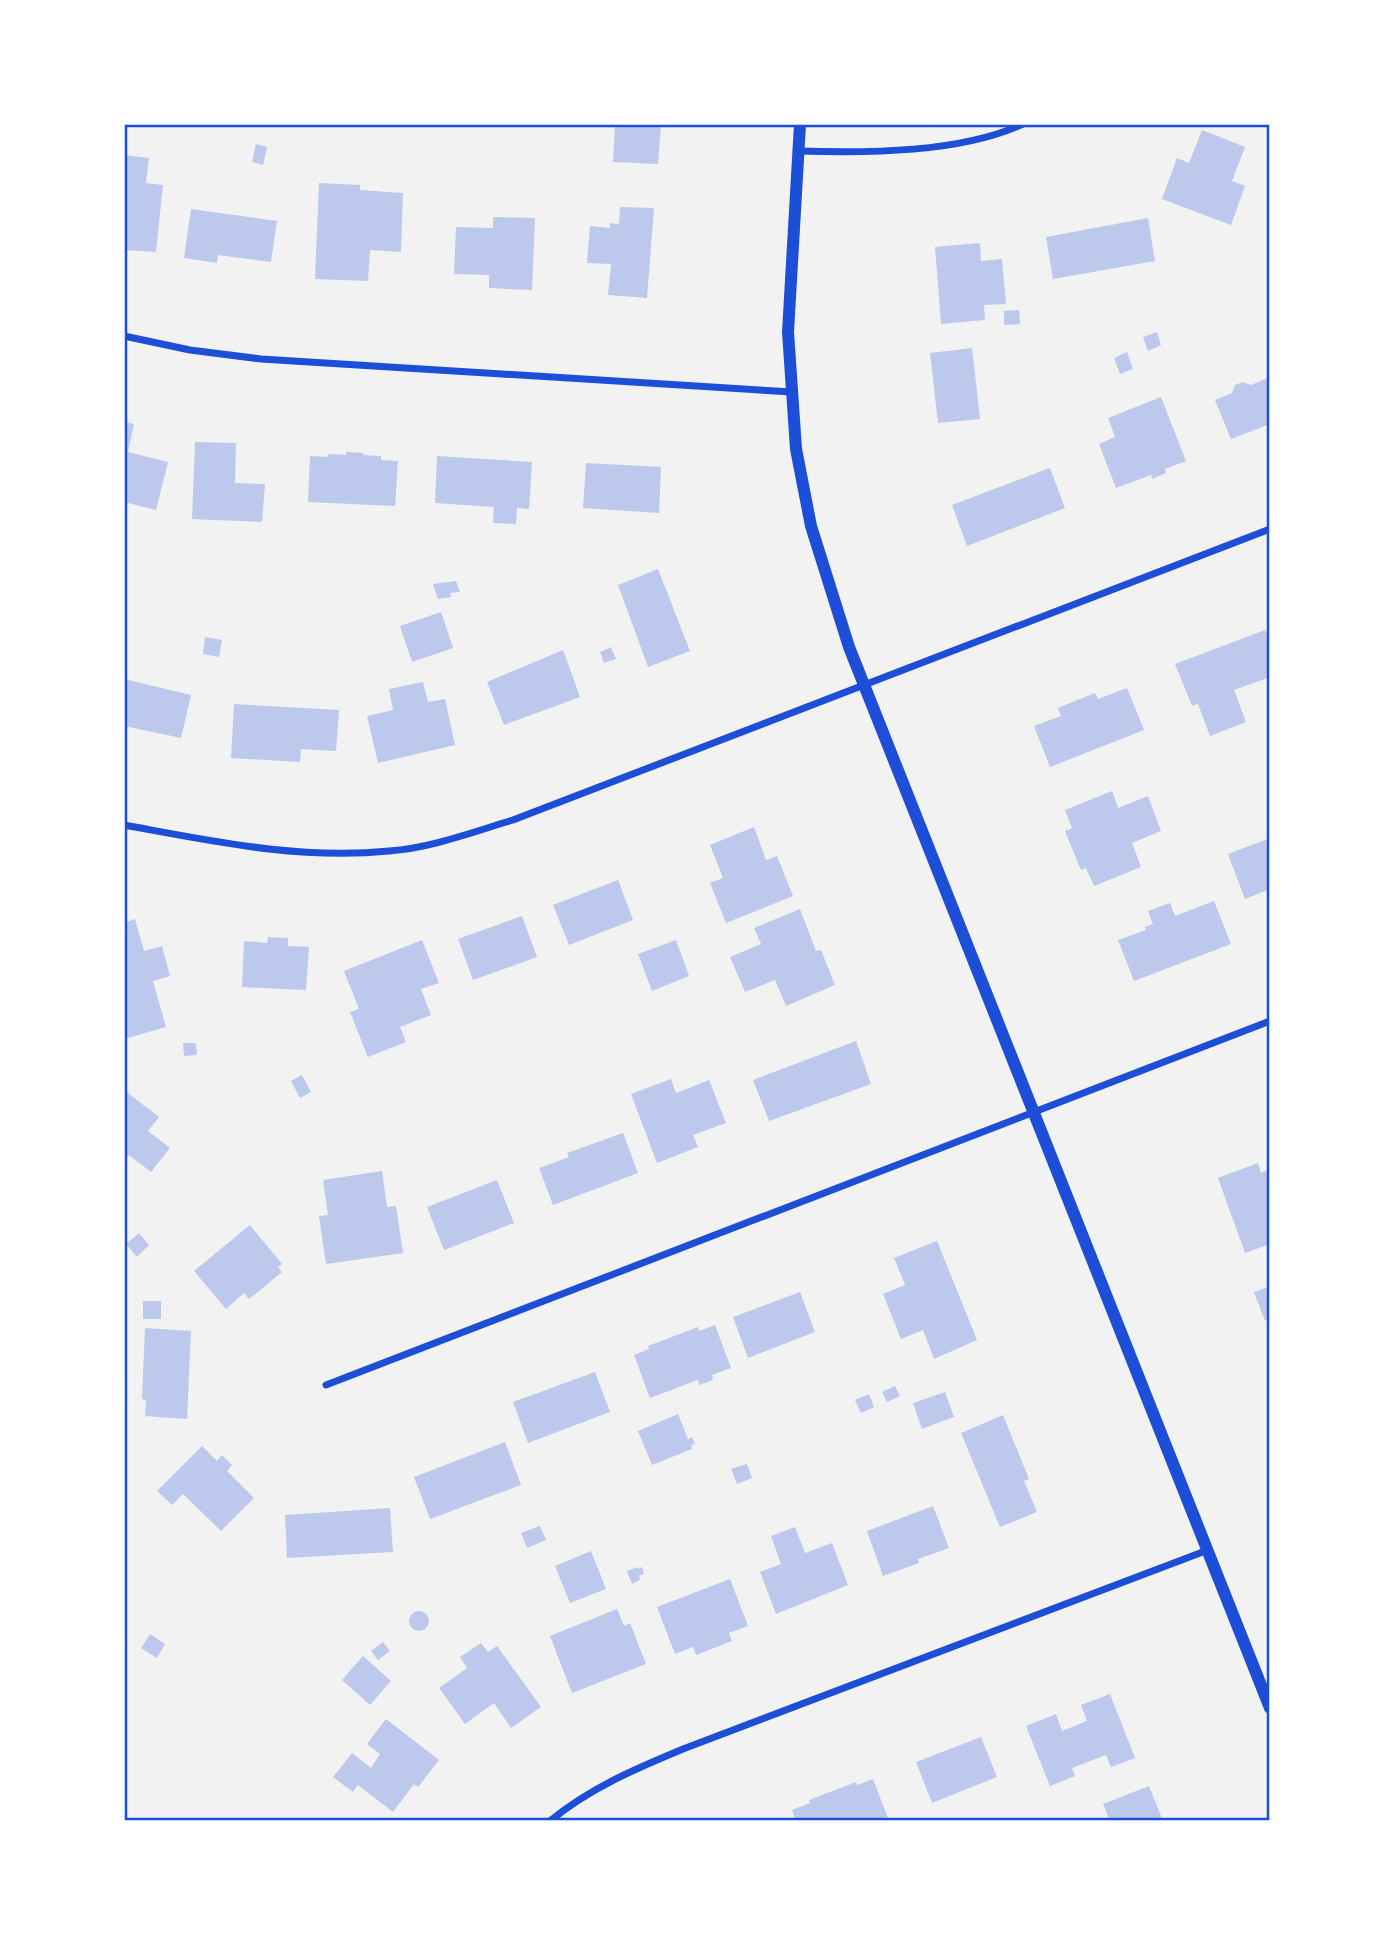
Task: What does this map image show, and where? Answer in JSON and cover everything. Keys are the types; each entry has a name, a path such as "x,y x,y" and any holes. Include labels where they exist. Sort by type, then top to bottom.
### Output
{"street":[{"path":"800,124 788,332 796,449 811,526 849,647 866,683 1270,1708"},
{"path":"799,151 861,152 975,141 1023,124"},
{"path":"124,336 190,350 261,359 792,392"},
{"path":"124,825 242,847 316,854 391,851 444,840 513,820 1270,529"},
{"path":"326,1385 1270,1021"},
{"path":"550,1821 582,1797 613,1779 682,1749 1208,1550"}],"building":[{"path":"615,124 661,124 658,164 613,162"},
{"path":"1202,130 1245,147 1232,181 1245,186 1231,225 1162,199 1177,158 1189,163"},
{"path":"256,144 267,147 263,165 252,162"},
{"path":"124,155 149,158 146,183 163,185 156,252 124,250"},
{"path":"319,183 360,185 360,190 403,193 401,252 370,250 368,281 315,279"},
{"path":"620,207 654,208 647,298 608,295 611,264 587,263 590,226 610,228 610,223 619,224"},
{"path":"191,209 277,221 271,262 218,255 217,263 184,258"},
{"path":"493,217 535,218 532,290 489,288 489,275 454,274 456,227 493,228"},
{"path":"1148,218 1155,261 1053,279 1046,237"},
{"path":"980,243 981,261 1002,259 1006,304 984,305 985,320 941,324 935,247"},
{"path":"1019,310 1020,324 1004,325 1004,311"},
{"path":"1157,332 1161,345 1148,351 1143,337"},
{"path":"972,348 980,419 938,423 930,353"},
{"path":"1127,352 1133,369 1120,374 1114,358"},
{"path":"1270,377 1270,424 1231,439 1215,400 1232,393 1235,385 1243,382 1251,385"},
{"path":"1161,397 1186,461 1165,469 1166,473 1152,479 1151,475 1116,488 1099,444 1115,437 1108,418"},
{"path":"124,422 134,424 128,452 168,462 156,510 124,502"},
{"path":"195,442 236,443 235,483 265,484 262,522 192,519"},
{"path":"346,452 398,461 395,506 308,502 310,456 346,455"},
{"path":"437,456 532,462 529,509 517,508 516,524 493,523 494,507 435,503"},
{"path":"586,463 661,467 659,513 583,508"},
{"path":"1050,468 1065,508 967,546 952,505"},
{"path":"658,569 690,651 648,667 618,585"},
{"path":"456,581 460,592 438,599 433,584"},
{"path":"441,612 453,648 412,662 400,626"},
{"path":"1265,630 1270,642 1270,677 1234,690 1246,722 1210,736 1198,704 1192,706 1175,664"},
{"path":"205,637 222,640 219,657 203,654"},
{"path":"611,647 616,659 604,663 600,652"},
{"path":"563,650 580,697 504,725 487,682"},
{"path":"124,679 191,695 181,738 124,726"},
{"path":"423,682 428,702 445,699 455,745 378,763 367,716 393,710 389,689"},
{"path":"1127,688 1144,730 1050,767 1034,726 1061,716 1058,708 1075,701 1095,693 1098,699"},
{"path":"234,704 339,710 336,751 301,749 300,762 231,758"},
{"path":"1112,791 1118,808 1148,796 1161,831 1132,843 1141,867 1094,886 1086,868 1081,870 1065,831 1072,828 1065,810"},
{"path":"754,827 766,860 777,856 793,896 726,923 710,883 723,878 710,845"},
{"path":"1270,838 1270,889 1245,899 1228,854"},
{"path":"618,880 633,920 569,945 553,905"},
{"path":"1214,901 1231,944 1134,981 1118,940 1146,930 1145,927 1153,924 1148,911 1170,903 1175,916"},
{"path":"800,909 816,951 821,950 835,985 786,1006 775,980 745,992 730,957 761,944 754,928"},
{"path":"522,916 537,957 473,980 458,939"},
{"path":"135,919 144,951 162,946 170,976 153,981 166,1027 124,1039 124,923"},
{"path":"268,937 288,938 288,946 309,947 306,990 242,987 244,941 267,943"},
{"path":"422,940 439,983 421,989 431,1015 400,1027 406,1042 368,1057 350,1012 359,1009 344,971"},
{"path":"676,940 689,976 652,991 638,954"},
{"path":"856,1041 871,1084 769,1121 753,1080"},
{"path":"183,1043 196,1043 197,1055 184,1056"},
{"path":"302,1075 311,1092 300,1098 291,1081"},
{"path":"671,1079 676,1093 709,1080 726,1123 693,1135 698,1147 657,1163 631,1094"},
{"path":"124,1090 159,1117 148,1131 170,1148 151,1172 129,1155 124,1160"},
{"path":"623,1133 638,1173 553,1205 539,1168 569,1157 567,1153"},
{"path":"1258,1163 1261,1173 1270,1169 1270,1244 1245,1253 1218,1178"},
{"path":"382,1171 387,1207 396,1206 403,1253 326,1264 319,1216 328,1215 323,1180"},
{"path":"497,1180 514,1223 444,1250 427,1207"},
{"path":"250,1225 282,1264 278,1267 282,1272 249,1299 244,1293 226,1309 194,1271"},
{"path":"139,1233 149,1245 137,1257 126,1244"},
{"path":"937,1241 977,1340 934,1359 923,1330 901,1339 883,1294 905,1285 894,1258"},
{"path":"1270,1286 1270,1318 1265,1321 1254,1292"},
{"path":"800,1292 815,1332 748,1358 733,1317"},
{"path":"143,1301 161,1301 161,1319 143,1319"},
{"path":"715,1325 731,1368 712,1375 713,1380 699,1385 698,1380 650,1398 634,1355 649,1349 648,1346 698,1327 699,1331"},
{"path":"145,1328 191,1331 187,1419 145,1416 146,1400 142,1399"},
{"path":"595,1372 610,1412 528,1443 513,1402"},
{"path":"895,1386 900,1396 887,1402 882,1392"},
{"path":"945,1392 954,1417 922,1429 913,1403"},
{"path":"869,1394 874,1407 861,1413 855,1400"},
{"path":"678,1414 688,1439 692,1437 695,1444 691,1445 692,1449 652,1465 638,1431"},
{"path":"1003,1415 1029,1479 1024,1481 1037,1512 1000,1527 961,1433"},
{"path":"505,1442 521,1485 430,1519 414,1477"},
{"path":"202,1446 217,1461 222,1455 232,1465 227,1471 254,1498 221,1531 183,1494 172,1505 157,1491"},
{"path":"747,1464 752,1478 737,1484 731,1469"},
{"path":"933,1506 949,1548 883,1576 867,1531"},
{"path":"390,1508 393,1552 287,1558 285,1515"},
{"path":"540,1526 546,1540 527,1548 521,1533"},
{"path":"795,1527 805,1553 832,1543 848,1585 776,1614 760,1572 781,1564 771,1536"},
{"path":"591,1551 606,1589 570,1603 555,1566"},
{"path":"642,1567 644,1574 632,1584 627,1571"},
{"path":"730,1579 748,1626 729,1633 732,1641 696,1655 693,1647 675,1654 657,1607"},
{"path":"617,1609 624,1626 630,1623 646,1664 572,1693 550,1636"},
{"path":"419,1611 426,1614 429,1621 426,1628 419,1631 412,1628 409,1621 412,1614"},
{"path":"150,1634 165,1644 157,1658 141,1648"},
{"path":"383,1642 390,1651 378,1660 371,1651"},
{"path":"481,1643 488,1652 497,1646 541,1707 511,1728 494,1703 465,1724 439,1688 467,1668 460,1657"},
{"path":"363,1656 391,1681 370,1705 342,1680"},
{"path":"1110,1694 1135,1758 1111,1767 1106,1755 1072,1768 1075,1776 1050,1786 1026,1726 1056,1714 1062,1731 1087,1721 1081,1705"},
{"path":"386,1719 439,1760 418,1787 414,1784 393,1812 358,1785 353,1792 333,1777 352,1753 371,1768 380,1754 367,1744"},
{"path":"981,1737 997,1777 932,1803 916,1762"},
{"path":"873,1779 889,1821 796,1821 792,1810 810,1803 809,1800 856,1782 857,1785"},
{"path":"1149,1786 1163,1821 1110,1821 1103,1804"}]}
